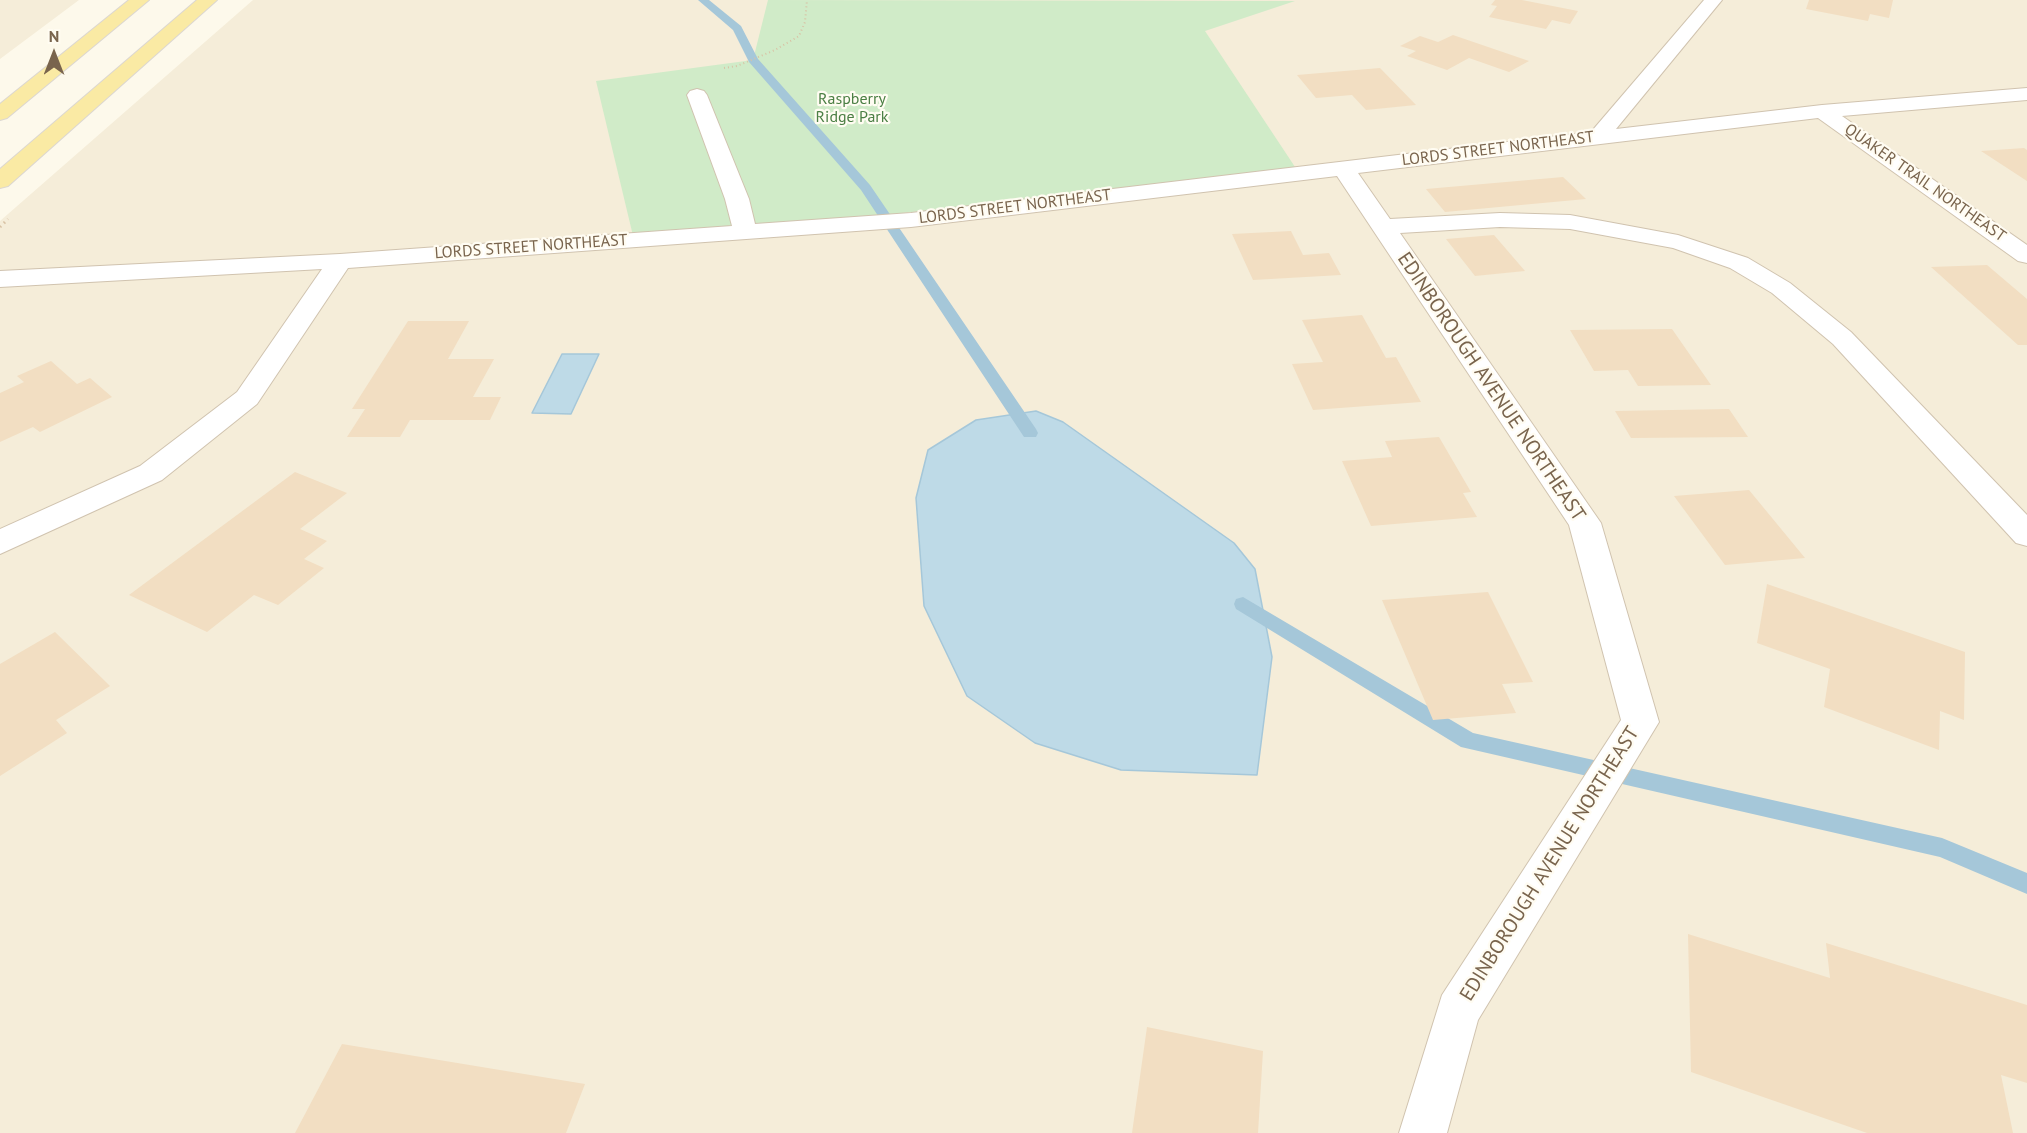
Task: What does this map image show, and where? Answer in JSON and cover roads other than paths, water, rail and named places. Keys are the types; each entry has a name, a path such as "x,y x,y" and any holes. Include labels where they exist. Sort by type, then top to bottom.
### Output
{"main road":[{"path":"0,114 140,0"},
{"path":"0,181 208,0"}],"street":[{"path":"1599,136 1713,0"},
{"name":"LORDS STREET NORTHEAST","path":"0,279 340,261 911,220 1599,136 1822,111 2027,94"},
{"path":"697,95 737,199 745,232"},
{"name":"QUAKER TRAIL NORTHEAST","path":"1822,111 2027,256"},
{"name":"EDINBOROUGH AVENUE NORTHEAST","path":"1343,168 1585,523 1640,722 1458,1011 1423,1133"},
{"path":"1384,227 1500,219 1570,222 1678,242 1739,263 1781,288 1842,338 2027,535"},
{"path":"0,542 151,473 247,398 340,261"}],"water":[{"path":"562,354 599,354 571,414 532,413"},
{"path":"1036,411 1063,422 1234,543 1255,569 1272,657 1257,775 1121,770 1035,743 967,696 924,606 916,498 928,450 976,420"}],"waterway":[{"path":"703,0 737,28 753,60 866,188 1030,433"},
{"path":"1243,604 1468,741 1942,848 2027,884"}],"park label":[{"name":"Raspberry Ridge Park","path":"852,108"}]}
